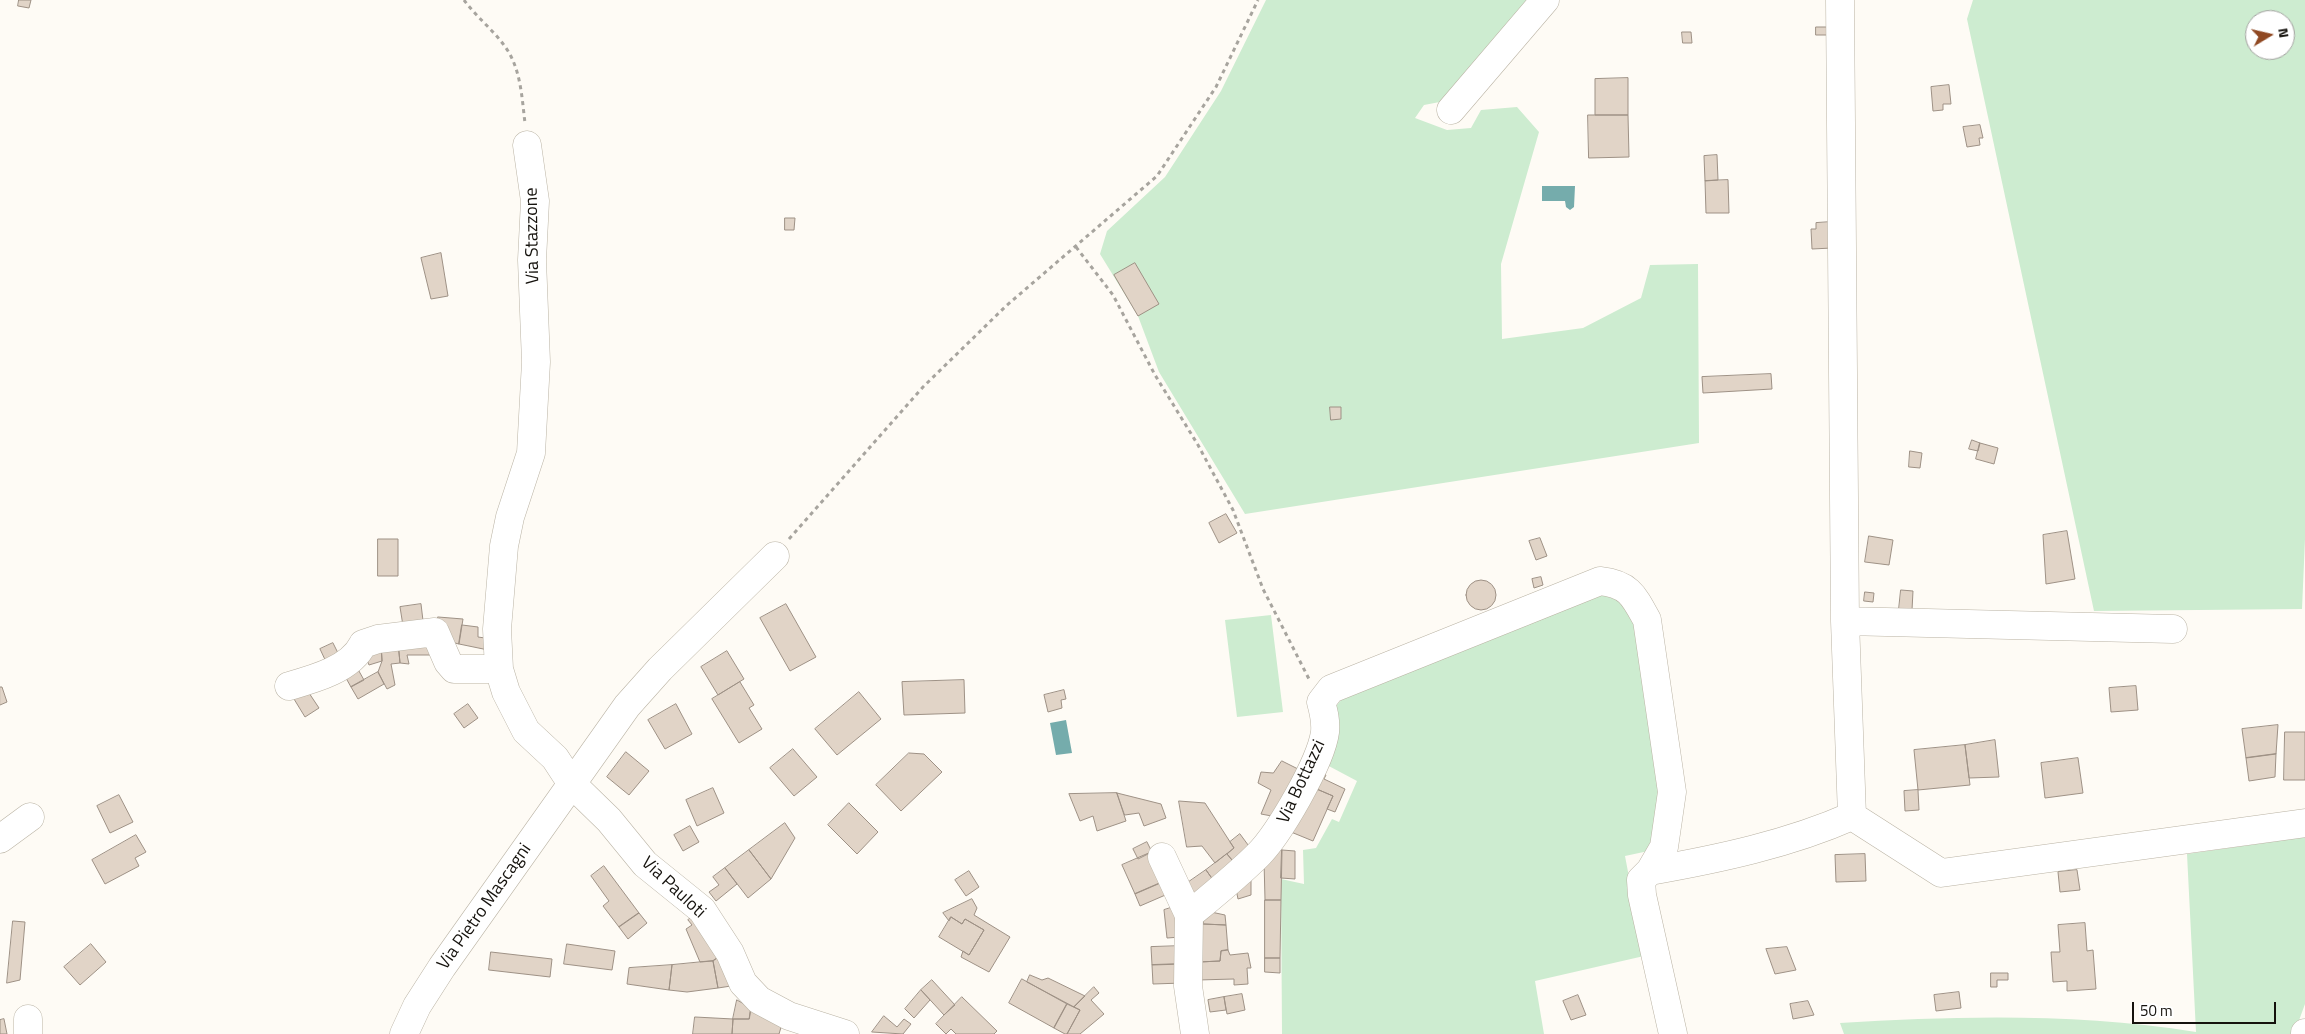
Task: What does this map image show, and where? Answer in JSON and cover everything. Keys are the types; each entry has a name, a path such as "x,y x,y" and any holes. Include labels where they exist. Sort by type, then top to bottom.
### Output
{"street":[{"path":"1451,110 1545,0"},
{"path":"1840,0 1845,621 1852,816"},
{"name":"Via Stazzone","path":"499,669 498,629 504,546 510,517 531,453 533,429 536,362 532,260 535,201 527,145"},
{"name":"Via Pietro Mascagni","path":"404,1034 417,1006 442,967 627,706 646,684 775,556"},
{"path":"1321,702 1331,689 1600,581 1618,583 1634,596 1647,620 1672,792 1664,847 1650,871 1641,880 1642,895 1673,1034"},
{"path":"1845,621 2173,629"},
{"path":"289,686 316,679 358,654 362,644 378,638 434,632 448,662 454,669 499,669"},
{"name":"Via Pauloti","path":"499,669 506,692 526,731 555,758 572,784 609,820 645,864 702,910 730,953 743,983 759,1000 789,1016 846,1034"},
{"name":"Via Bottazzi","path":"1189,915 1258,855 1279,831 1310,771 1324,734 1326,718 1321,702"},
{"path":"1852,816 1941,873 2305,823"},
{"path":"1650,871 1743,852 1834,824 1852,816"},
{"path":"0,839 30,817"},
{"path":"1162,857 1189,915 1188,986 1195,1034"}],"path":[{"path":"464,0 474,14 508,51 520,81 527,145"},
{"path":"775,556 923,387 1006,306 1157,176 1216,87 1258,0"},
{"path":"1076,247 1113,295 1155,375 1233,510 1263,589 1321,702"}],"green space":[{"path":"1266,0 1535,0 1445,101 1424,105 1415,118 1447,130 1471,128 1481,110 1517,107 1539,132 1501,264 1502,339 1583,328 1641,298 1650,265 1698,264 1699,443 1245,514 1159,372 1138,316 1100,254 1107,231 1165,177 1221,91"},
{"path":"1973,0 2305,0 2305,539 2302,609 2094,611 1967,19"},
{"path":"1604,589 1638,617 1665,790 1653,850 1625,856 1644,956 1535,981 1544,1034 1282,1034 1281,879 1304,884 1303,850 1316,848 1332,819 1339,822 1357,781 1325,764 1336,706 1350,690"},
{"path":"1271,615 1283,712 1237,717 1225,620"},
{"path":"2305,837 2305,1004 2294,1034 1844,1034 1840,1023 1974,1018 2063,1019 2152,1026 2196,1032 2187,854"}],"water":[{"path":"1542,186 1575,186 1574,207 1570,210 1566,207 1565,201 1542,201"},
{"path":"1066,720 1072,753 1056,755 1050,723"}],"building":[{"path":"19,0 31,0 29,8 18,6"},
{"path":"1816,27 1830,27 1831,35 1816,35"},
{"path":"1682,32 1691,32 1692,43 1683,43"},
{"path":"1628,78 1628,115 1595,115 1595,79"},
{"path":"1949,85 1951,104 1943,104 1943,110 1933,111 1931,87"},
{"path":"1588,115 1628,115 1629,157 1589,158"},
{"path":"1980,125 1983,138 1979,138 1980,145 1967,147 1963,127"},
{"path":"1717,155 1718,180 1705,181 1704,156"},
{"path":"1728,180 1729,213 1706,213 1705,181"},
{"path":"785,218 795,218 794,230 785,230"},
{"path":"1831,222 1832,248 1812,249 1811,229 1816,229 1816,223"},
{"path":"441,253 448,296 431,299 421,258"},
{"path":"1135,263 1159,304 1138,316 1114,275"},
{"path":"1771,374 1772,389 1703,393 1702,377"},
{"path":"1330,407 1341,407 1341,419 1331,420"},
{"path":"1972,440 1980,443 1978,451 1969,449"},
{"path":"1980,443 1998,448 1994,464 1976,459"},
{"path":"1910,451 1922,453 1920,468 1909,467"},
{"path":"1226,514 1237,533 1219,543 1209,523"},
{"path":"2067,531 2075,579 2046,584 2043,535"},
{"path":"1869,536 1893,540 1889,565 1865,562"},
{"path":"1540,538 1547,556 1536,560 1529,541"},
{"path":"378,539 398,539 398,576 378,576"},
{"path":"1541,577 1543,585 1534,588 1532,579"},
{"path":"1481,580 1487,581 1495,589 1495,601 1487,609 1481,610 1475,609 1467,601 1466,595 1467,589 1475,581"},
{"path":"1901,590 1913,591 1912,610 1899,609"},
{"path":"1865,592 1874,593 1873,602 1864,601"},
{"path":"421,604 424,629 404,632 400,607"},
{"path":"786,604 816,657 790,671 760,618"},
{"path":"438,617 463,619 459,644 442,640"},
{"path":"462,625 478,627 478,637 492,639 493,651 459,644"},
{"path":"432,639 439,655 407,655 409,664 400,663 398,642"},
{"path":"398,642 400,663 391,664 395,685 387,689 378,672 382,661 381,643"},
{"path":"333,643 341,659 328,666 320,649"},
{"path":"381,643 382,661 369,665 363,650"},
{"path":"727,651 744,679 718,695 701,667"},
{"path":"355,664 364,680 351,687 342,671"},
{"path":"378,672 384,684 358,699 351,687"},
{"path":"964,680 965,713 904,715 902,682"},
{"path":"740,682 754,705 749,708 762,729 739,743 712,699"},
{"path":"2136,686 2138,710 2111,712 2109,688"},
{"path":"0,687 2,687 7,702 0,705"},
{"path":"307,690 319,708 305,717 294,699"},
{"path":"1064,690 1066,699 1061,700 1062,708 1048,712 1044,695"},
{"path":"859,692 881,719 837,755 815,729"},
{"path":"468,704 478,718 464,728 454,714"},
{"path":"676,704 692,734 665,749 648,720"},
{"path":"2278,725 2276,754 2246,758 2242,729"},
{"path":"2285,732 2305,732 2305,780 2284,780"},
{"path":"1995,740 1999,777 1969,778 1965,745"},
{"path":"1965,745 1970,785 1918,790 1914,750"},
{"path":"793,749 817,777 794,796 770,768"},
{"path":"626,752 649,771 629,795 607,777"},
{"path":"909,753 924,754 942,772 901,811 876,785"},
{"path":"2276,754 2275,777 2249,781 2246,758"},
{"path":"2078,758 2083,793 2045,798 2041,763"},
{"path":"1282,761 1302,771 1277,817 1261,814 1271,790 1258,783 1261,772 1273,773"},
{"path":"1319,771 1326,775 1324,779 1345,789 1335,812 1327,809 1333,796 1312,787"},
{"path":"1312,787 1333,796 1313,841 1291,832"},
{"path":"713,788 724,813 697,826 686,800"},
{"path":"1918,790 1919,810 1905,811 1904,791"},
{"path":"1117,793 1161,804 1166,818 1144,826 1139,813 1125,815"},
{"path":"1117,793 1126,821 1097,831 1093,816 1080,821 1069,794"},
{"path":"119,795 133,822 110,833 97,806"},
{"path":"1179,801 1205,803 1234,848 1215,863 1202,846 1187,847"},
{"path":"849,803 878,832 857,854 828,825"},
{"path":"785,823 795,838 771,879 749,850"},
{"path":"690,826 699,842 683,851 674,835"},
{"path":"1240,834 1254,853 1237,866 1227,854 1234,848 1230,842"},
{"path":"136,835 146,852 135,858 139,866 105,884 92,860"},
{"path":"1147,842 1152,852 1138,859 1133,849"},
{"path":"749,850 771,879 748,898 725,868"},
{"path":"1282,850 1295,851 1295,879 1281,878"},
{"path":"1282,850 1281,900 1265,900 1264,860"},
{"path":"1152,852 1165,881 1135,894 1122,865"},
{"path":"1227,854 1237,866 1216,884 1206,870"},
{"path":"1865,854 1866,881 1836,882 1835,855"},
{"path":"604,866 639,913 619,927 603,906 609,901 591,876"},
{"path":"725,868 737,884 716,901 709,892 719,885 713,877"},
{"path":"1206,870 1216,884 1194,903 1183,886"},
{"path":"2077,870 2080,890 2060,892 2058,872"},
{"path":"969,871 979,887 966,896 955,880"},
{"path":"1251,872 1251,895 1238,899 1235,884"},
{"path":"1165,881 1170,893 1140,906 1135,894"},
{"path":"972,899 977,908 974,915 1010,937 989,972 961,957 963,951 969,955 984,930 965,919 962,924 951,917 949,921 943,913"},
{"path":"1265,900 1281,900 1280,958 1265,958"},
{"path":"1180,905 1181,937 1167,938 1164,910"},
{"path":"1211,912 1225,915 1226,925 1203,924 1205,915"},
{"path":"639,913 647,923 628,939 619,927"},
{"path":"697,914 723,954 713,961 700,962 686,929 692,925 688,920"},
{"path":"951,917 962,924 965,919 984,930 969,955 939,937"},
{"path":"13,921 25,922 20,980 7,983"},
{"path":"2085,923 2087,951 2093,950 2096,989 2067,991 2067,981 2053,982 2051,952 2060,952 2058,925"},
{"path":"1203,924 1226,925 1228,950 1221,951 1220,961 1199,962"},
{"path":"91,944 106,962 80,985 64,967"},
{"path":"567,944 615,951 612,970 564,964"},
{"path":"1181,946 1182,964 1152,965 1151,947"},
{"path":"1787,947 1796,970 1775,974 1766,949"},
{"path":"1228,950 1230,955 1248,953 1251,968 1247,968 1248,984 1234,985 1234,979 1198,980 1199,962 1220,961 1221,951"},
{"path":"491,952 552,959 550,977 489,970"},
{"path":"723,954 731,986 718,988 713,961"},
{"path":"1265,958 1280,958 1280,973 1265,972"},
{"path":"713,961 718,988 687,992 669,990 672,965"},
{"path":"1182,964 1183,983 1153,984 1152,965"},
{"path":"672,965 669,990 627,984 629,968"},
{"path":"1991,973 2008,973 2008,980 1997,980 1997,987 1991,987"},
{"path":"1030,975 1042,980 1048,978 1085,996 1074,1007 1027,982"},
{"path":"1022,979 1067,1004 1054,1028 1009,1003"},
{"path":"932,980 955,1005 944,1015 921,990"},
{"path":"1094,987 1099,993 1091,1000 1104,1014 1080,1034 1067,1034 1080,1010 1074,1007"},
{"path":"921,990 930,1000 914,1018 905,1009"},
{"path":"1959,992 1961,1008 1936,1011 1934,995"},
{"path":"1242,994 1245,1010 1227,1014 1224,997"},
{"path":"1578,995 1586,1015 1571,1020 1563,1001"},
{"path":"962,997 997,1031 994,1034 956,1034 951,1029 946,1034 936,1024"},
{"path":"1224,997 1226,1010 1210,1012 1208,1000"},
{"path":"737,1000 751,1008 749,1019 733,1019"},
{"path":"1808,1001 1814,1015 1793,1019 1790,1004"},
{"path":"1067,1004 1080,1010 1067,1034 1065,1034 1054,1028"},
{"path":"751,1008 782,1024 779,1034 732,1034 733,1019 749,1019"},
{"path":"884,1016 897,1027 904,1019 911,1024 903,1034 872,1032"},
{"path":"695,1017 733,1019 732,1034 693,1034"},
{"path":"4,1019 7,1034 0,1034 0,1020"}]}
